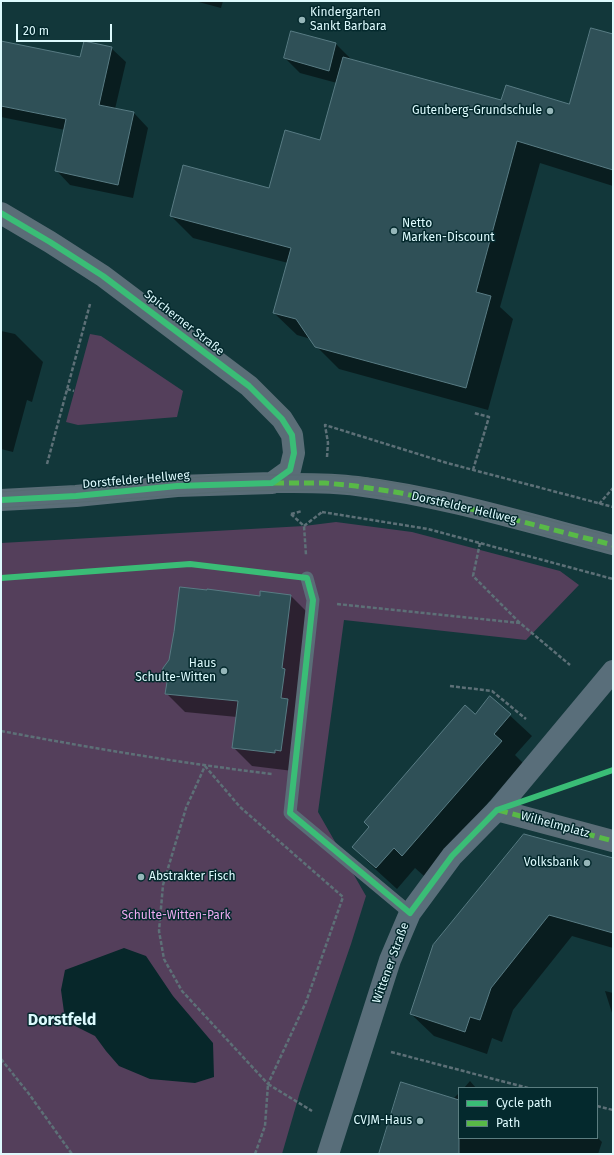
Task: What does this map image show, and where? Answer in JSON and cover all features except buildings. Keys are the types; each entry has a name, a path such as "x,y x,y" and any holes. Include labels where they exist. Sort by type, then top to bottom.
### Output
{"main road":[{"name":"Wittener Straße","path":"328,1154 390,960 410,913 452,856 496,810 613,671"}],"street":[{"name":"Spicherner Straße","path":"1,213 50,242 114,284 248,386 282,419 292,435 294,453 290,470 272,483"},
{"name":"Dorstfelder Hellweg","path":"1,500 76,496 177,486 325,483 400,493 613,545"},
{"name":"Wilhelmplatz","path":"496,810 613,841"}],"lane":[{"path":"307,578 313,600 290,813 410,913"}],"path":[{"path":"47,464 90,304"},
{"path":"67,389 74,391"},
{"path":"473,470 489,417 474,413"},
{"path":"327,458 328,443 325,425 448,463 613,507"},
{"path":"599,504 613,488"},
{"path":"307,578 304,526 290,514 308,510"},
{"path":"315,511 428,529 613,579"},
{"path":"304,526 322,512"},
{"path":"480,543 473,576 520,623 570,665"},
{"path":"1,578 190,564 281,575"},
{"path":"345,605 520,623"},
{"path":"450,686 492,691 526,719"},
{"path":"1,731 87,748 205,766 294,777"},
{"path":"205,766 186,808 163,885 159,931 164,959 182,991 268,1084 296,1101"},
{"path":"205,766 240,807 343,898 306,1002 268,1084 265,1126 255,1154"},
{"path":"547,793 613,770"},
{"path":"363,1045 524,1087"},
{"path":"1,1059 30,1094 72,1154"},
{"path":"598,1106 613,1110"}],"green space":[{"path":"90,334 101,336 183,391 177,417 78,425 66,422"},
{"name":"Schulte-Witten-Park","path":"336,522 412,532 560,571 579,585 526,640 344,620 318,812 366,896 300,1092 282,1154 1,1154 1,543 304,526"}],"water":[{"path":"124,948 146,956 173,996 213,1043 214,1077 195,1083 150,1079 119,1066 95,1036 73,1025 64,1012 61,990 65,970"}],"tram line":[{"path":"1,492 228,475 325,475 367,478 432,490 613,537"},
{"path":"1,508 232,491 324,490 381,496 438,507 613,552"}],"marked path":[{"path":"274,483 325,483 401,493 488,513 613,545"},
{"path":"498,810 613,841"}],"cycle path":[{"path":"1,213 103,276 249,386 282,419 292,435 294,453 290,470 272,483 177,486 76,496 1,500"},
{"path":"1,578 190,564 307,578 313,600 290,813 410,913 452,856 497,810 613,770"}],"place":[{"name":"Kindergarten Sankt Barbara","path":"302,20"},
{"name":"Gutenberg-Grundschule","path":"550,111"},
{"name":"Netto Marken-Discount","path":"394,231"},
{"name":"Haus Schulte-Witten","path":"224,671"},
{"name":"Volksbank","path":"587,863"},
{"name":"Abstrakter Fisch","path":"141,877"},
{"name":"CVJM-Haus","path":"420,1121"}],"district":[{"name":"Dorstfeld","path":"62,1021"}]}
